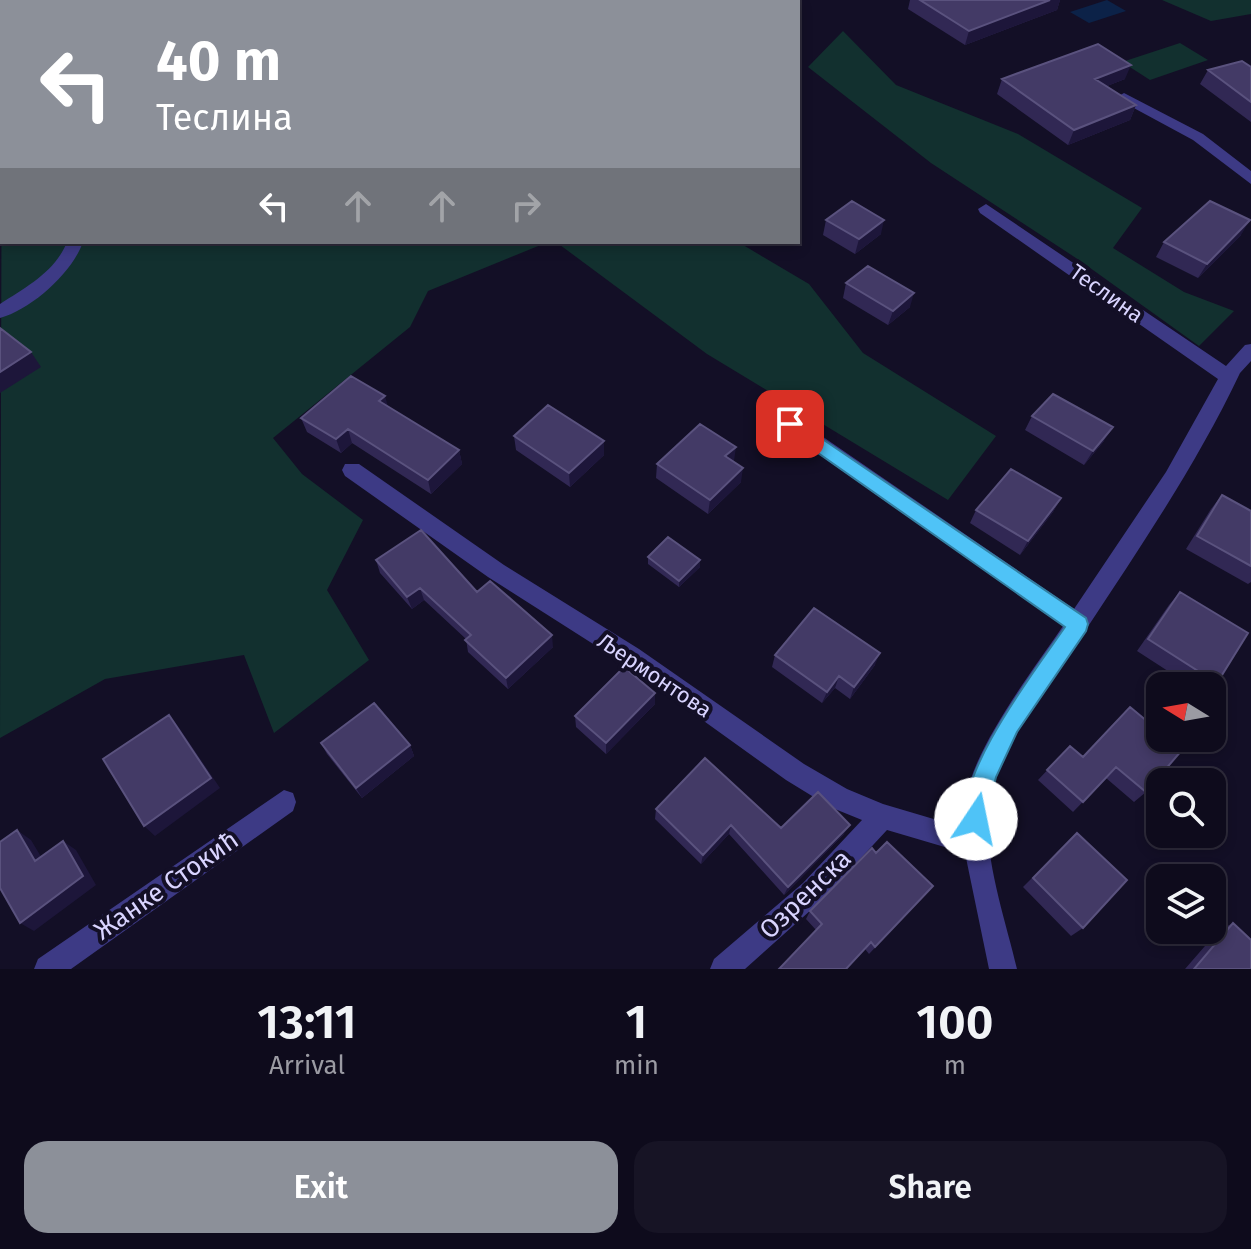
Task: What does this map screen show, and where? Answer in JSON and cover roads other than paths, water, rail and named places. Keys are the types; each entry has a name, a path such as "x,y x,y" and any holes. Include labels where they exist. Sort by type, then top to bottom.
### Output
{"street":[{"path":"1124,97 1198,137 1251,179"},
{"name":"Теслина","path":"986,209 1229,377"},
{"path":"0,312 58,271 71,258 74,244"},
{"path":"1003,969 976,844 978,796 986,774 1010,725 1173,478 1229,377 1251,350"},
{"path":"790,424 1078,624"},
{"name":"Љермонтова","path":"352,470 496,571 631,656 795,772 839,798 883,816 976,844"},
{"name":"Жанке Стокић","path":"48,969 284,802"},
{"name":"Озренска","path":"724,969 812,892 883,816"}],"water":[{"path":"1107,0 1126,11 1089,23 1070,12"}]}
